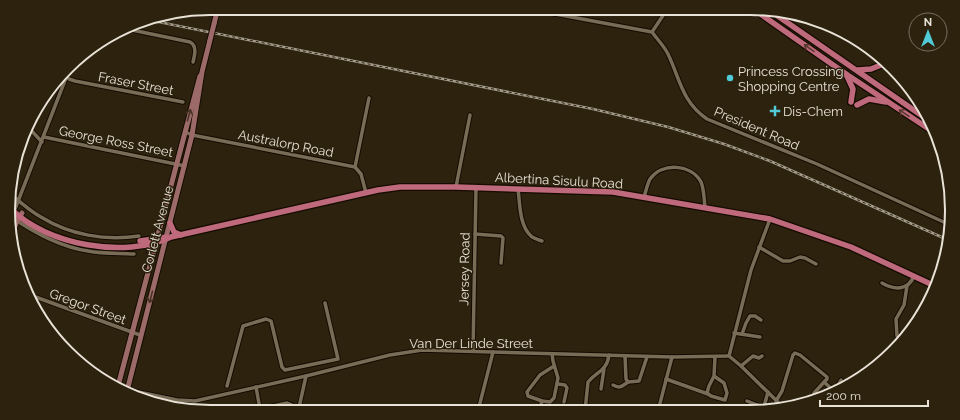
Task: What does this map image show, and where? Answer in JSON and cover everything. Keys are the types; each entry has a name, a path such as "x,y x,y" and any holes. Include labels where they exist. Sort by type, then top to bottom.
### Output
{"main road":[{"path":"762,15 846,74 927,127"},
{"path":"781,18 919,113"},
{"path":"855,69 868,70 881,65"},
{"path":"846,74 853,89 854,104 869,99 890,103"},
{"name":"Albertina Sisulu Road","path":"19,217 54,232 84,242 127,244 183,235 366,193 400,187 456,187 613,192 770,219 851,247 930,284"},
{"name":"Albertina Sisulu Road","path":"15,214 44,231 83,244 115,247 144,244 156,240"},
{"path":"170,223 174,232 183,235"},
{"path":"144,244 149,246 152,257"}],"street":[{"name":"Corlett Avenue","path":"127,386 168,238 170,223 192,135 202,72 216,15"},
{"path":"559,15 652,32 663,15"},
{"path":"134,30 190,42 195,47 193,62"},
{"name":"President Road","path":"652,32 668,54 688,101 704,117 817,164 945,223"},
{"name":"Corlett Avenue","path":"119,382 198,82 202,72"},
{"name":"Fraser Street","path":"67,77 75,81 183,102"},
{"path":"15,207 19,201 44,137 63,81"},
{"path":"366,193 361,174 356,167 369,98"},
{"path":"456,187 470,115"},
{"name":"George Ross Street","path":"32,131 42,142"},
{"name":"Australorp Road","path":"185,132 192,135 356,167"},
{"name":"George Ross Street","path":"44,137 185,166"},
{"path":"644,197 651,178 659,171 667,168 683,168 693,174 701,183 704,207"},
{"name":"Jersey Road","path":"472,351 476,188"},
{"path":"518,189 522,218 525,227 531,236 542,241"},
{"path":"15,198 46,220 77,233 100,237 139,236"},
{"path":"15,214 40,234 78,250 134,254"},
{"path":"15,225 19,217"},
{"path":"770,219 751,270 729,356 776,401 782,392 794,354 800,355 827,377 827,379 814,394"},
{"path":"475,234 501,236 503,238 501,263"},
{"path":"759,247 783,261 790,262 800,257 816,264"},
{"path":"897,336 896,319 904,305 907,286 914,276"},
{"path":"882,283 896,288 907,286"},
{"name":"Gregor Street","path":"36,297 140,335"},
{"path":"226,386 243,326 266,319 271,321 283,369 288,370 338,359 325,303"},
{"path":"742,334 750,316 755,316 761,320"},
{"path":"734,333 760,337"},
{"name":"Van Der Linde Street","path":"143,393 192,402 405,352 422,350 647,357 729,356"},
{"path":"480,405 493,352"},
{"path":"552,354 558,378 558,384 553,400 550,402 530,398 527,395 527,392 540,375 554,366"},
{"path":"601,389 604,369 609,355"},
{"path":"624,356 626,379 628,382"},
{"path":"741,366 753,356 759,358 762,356"},
{"path":"613,385 617,388 628,382 639,381 647,357"},
{"path":"660,405 672,357"},
{"path":"708,394 708,389 714,376 715,357"},
{"path":"312,365 314,374"},
{"path":"300,405 307,376 305,366"},
{"path":"586,405 588,382 604,369"},
{"path":"666,380 725,400 727,398 727,393 724,383 714,376"},
{"path":"839,384 841,380"},
{"path":"824,382 830,388"},
{"path":"558,384 565,385 567,388 564,402"},
{"path":"256,387 259,405"},
{"path":"765,405 768,392"},
{"path":"747,400 756,405"},
{"path":"541,405 542,401"},
{"path":"278,405 287,403 292,405"}],"railway":[{"path":"160,22 593,109 668,127 724,144 770,161 943,238"}],"place":[{"name":"Princess Crossing Shopping Centre","path":"730,78"},
{"name":"Dis-Chem","path":"775,111"}]}
